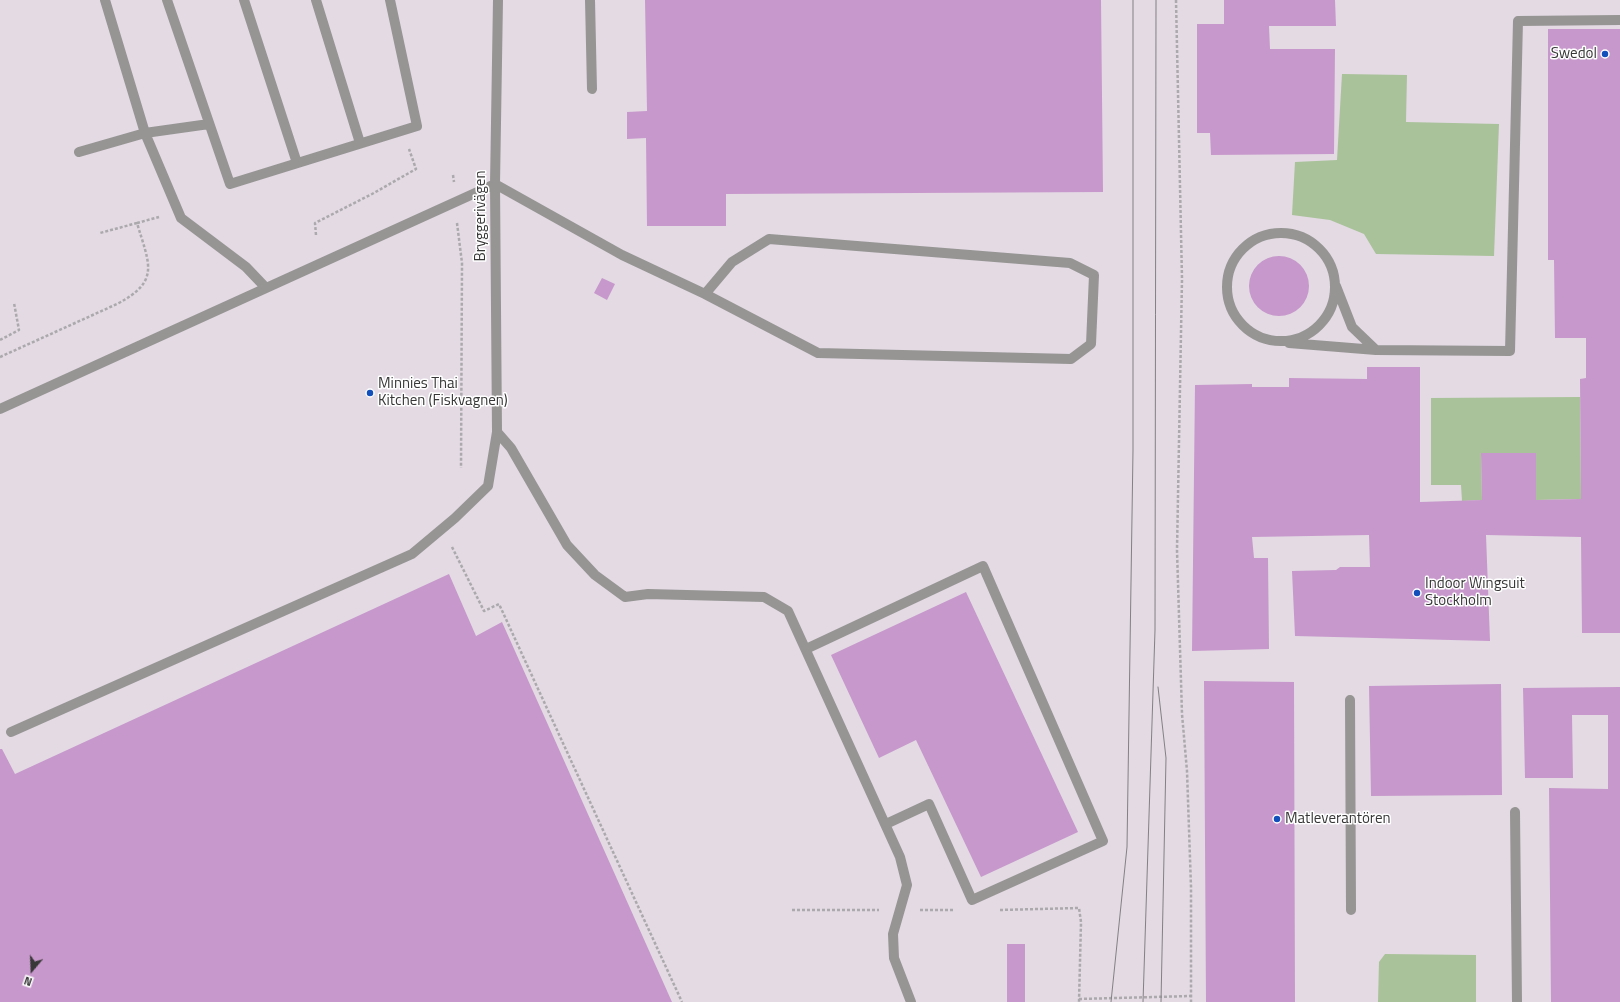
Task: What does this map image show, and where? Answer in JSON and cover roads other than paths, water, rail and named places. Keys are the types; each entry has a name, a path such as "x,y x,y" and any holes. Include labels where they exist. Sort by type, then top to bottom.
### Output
{"street":[{"path":"105,0 145,133 180,218 246,267 266,288"},
{"path":"166,0 230,184 417,126 390,0"},
{"path":"244,0 297,163"},
{"path":"316,0 360,143"},
{"name":"Bryggerivägen","path":"12,732 412,554 455,518 488,486 497,432 495,184 498,0"},
{"path":"590,0 592,88"},
{"path":"1376,350 1352,327 1336,286 1330,261 1312,242 1283,232 1260,236 1242,248 1227,272 1227,300 1242,327 1260,339 1284,343 1376,350 1510,352 1518,21 1620,20"},
{"path":"79,152 145,133 209,124"},
{"path":"0,409 495,184 622,255 705,294 818,353 1071,359 1091,344 1094,275 1070,262 769,239 732,262 705,294"},
{"path":"1284,343 1312,334 1331,311 1336,286"},
{"path":"497,432 511,448 567,545 595,575 625,597 648,594 764,597 788,611 900,856 907,885 893,934 894,958 911,1002"},
{"path":"806,649 983,566 1103,841 972,900 929,804 886,824"},
{"path":"1350,700 1351,910"},
{"path":"1515,812 1518,1002"}],"tram line":[{"path":"1111,1002 1127,847 1133,450 1133,0"},
{"path":"1143,1002 1155,630 1156,0"},
{"path":"1158,687 1166,758 1161,1002"}],"place":[{"name":"Swedol","path":"1605,54"},
{"name":"Minnies Thai Kitchen (Fiskvagnen)","path":"370,393"},
{"name":"Indoor Wingsuit Stockholm","path":"1417,593"},
{"name":"Matleverantören","path":"1277,819"}]}
